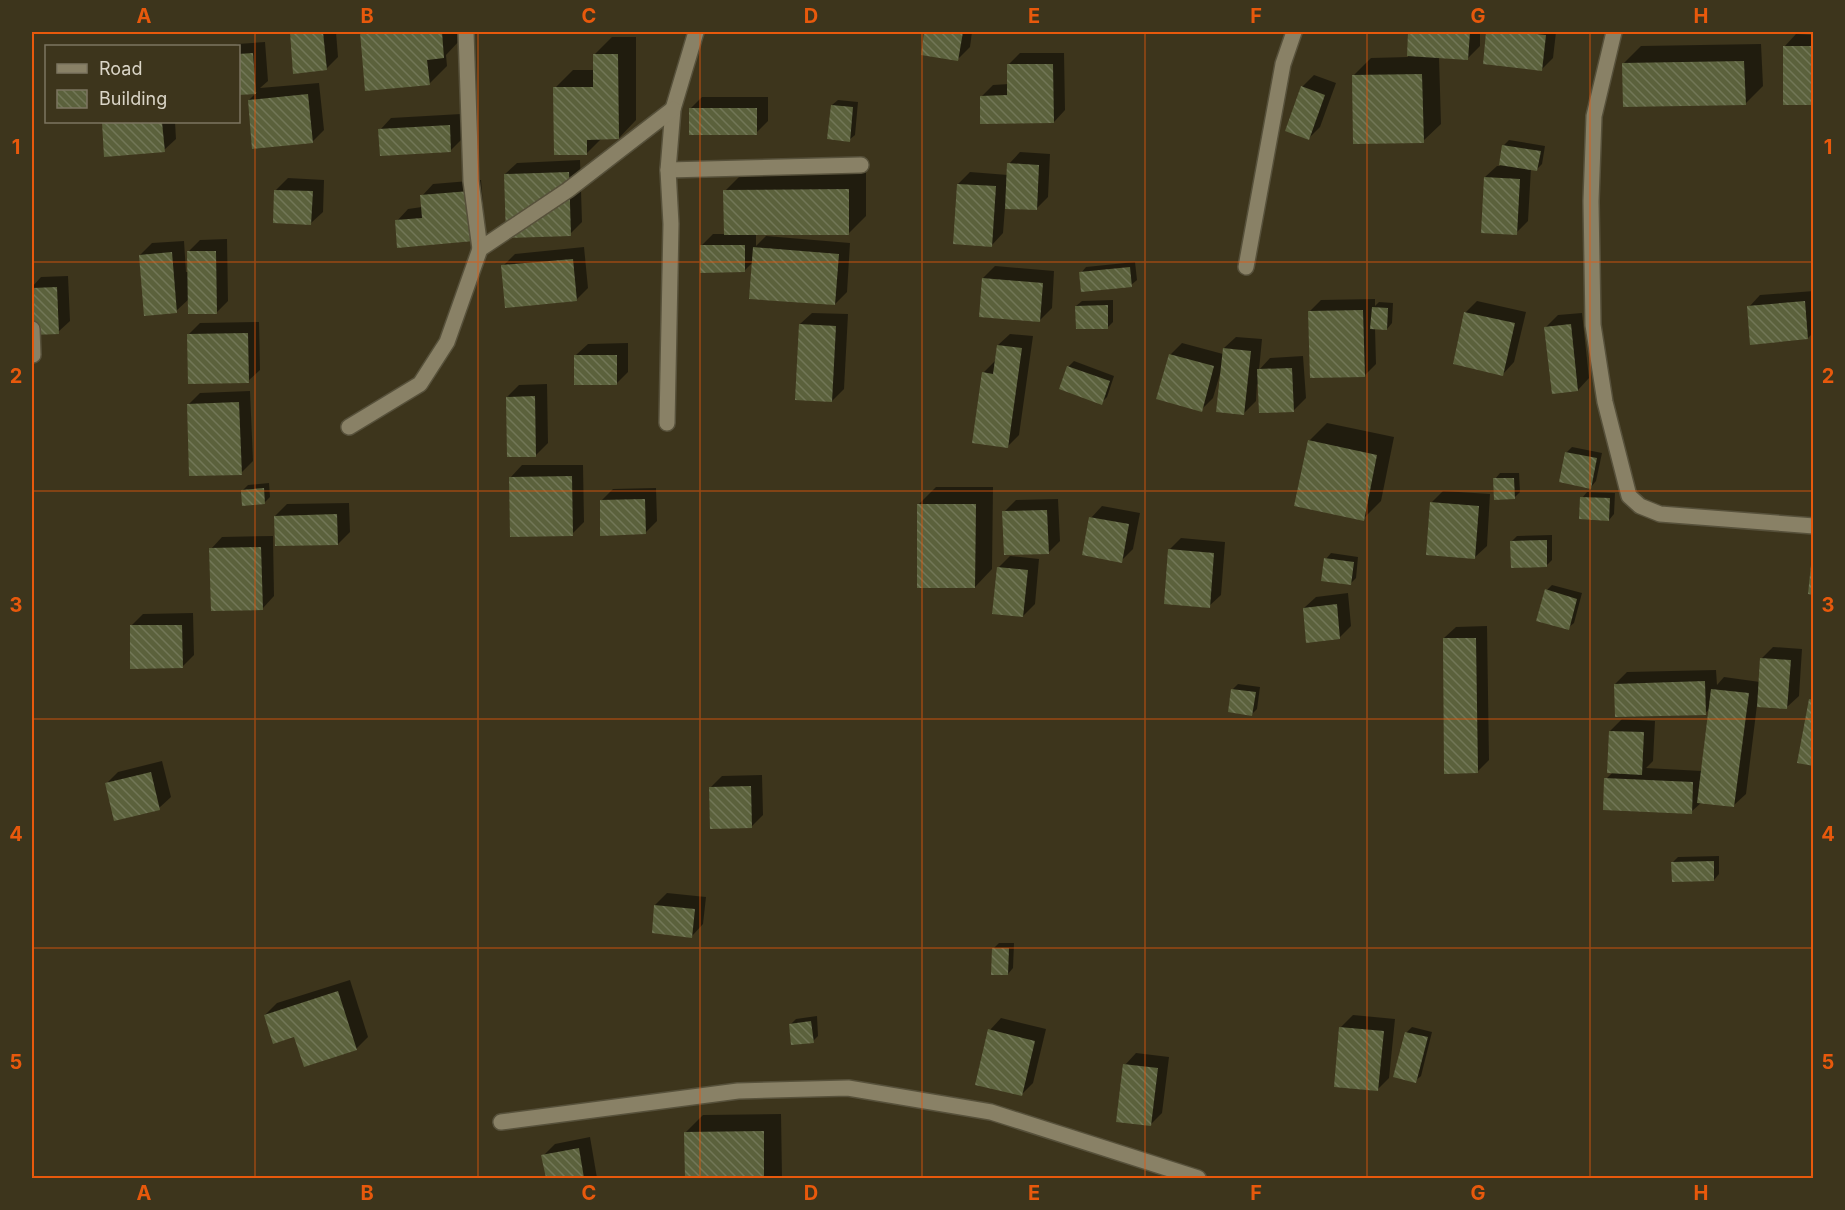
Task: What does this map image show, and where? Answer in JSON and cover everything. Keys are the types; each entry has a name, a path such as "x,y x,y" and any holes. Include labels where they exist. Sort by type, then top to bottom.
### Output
{"street":[{"path":"349,427 420,384 447,342 480,249 471,181 466,32"},
{"path":"667,423 671,224 668,170 673,109 696,32"},
{"path":"1246,267 1283,64 1293,32"},
{"path":"1614,32 1594,116 1591,201 1593,325 1605,402 1629,496 1640,506 1660,514 1814,526"},
{"path":"480,249 568,190 673,109"},
{"path":"668,170 861,165"},
{"path":"32,329 33,355"},
{"path":"501,1122 738,1091 848,1088 991,1112 1198,1179"}],"building":[{"path":"290,32 323,32 327,70 293,74"},
{"path":"360,32 442,32 444,58 427,60 430,85 365,91"},
{"path":"924,32 963,32 958,61 921,55"},
{"path":"1408,32 1470,32 1468,60 1407,56"},
{"path":"1486,32 1546,35 1542,71 1483,64"},
{"path":"1783,46 1814,46 1814,105 1783,105"},
{"path":"253,53 256,94 240,95 240,54"},
{"path":"593,54 618,54 619,139 587,140 587,155 554,155 553,87 593,87"},
{"path":"1744,61 1746,105 1623,107 1622,63"},
{"path":"1007,64 1053,64 1054,123 980,124 980,96 1007,95"},
{"path":"1422,74 1424,143 1353,144 1352,75"},
{"path":"1301,86 1325,95 1309,140 1285,131"},
{"path":"308,94 313,143 252,149 248,100"},
{"path":"831,105 853,107 850,142 827,139"},
{"path":"689,108 757,108 757,135 689,135"},
{"path":"102,123 162,123 165,152 104,157"},
{"path":"450,125 451,152 380,156 378,129"},
{"path":"1502,145 1541,151 1537,171 1499,165"},
{"path":"1007,163 1039,165 1037,210 1005,209"},
{"path":"569,172 571,236 506,238 504,174"},
{"path":"1484,177 1520,179 1517,235 1481,233"},
{"path":"957,184 996,186 992,247 953,244"},
{"path":"849,189 849,235 724,235 723,190"},
{"path":"274,190 313,191 311,225 273,223"},
{"path":"470,191 474,241 397,248 395,220 422,218 420,195"},
{"path":"700,245 745,245 745,272 700,273"},
{"path":"753,247 839,254 835,305 749,299"},
{"path":"187,251 216,251 217,314 188,314"},
{"path":"172,252 177,313 144,316 139,255"},
{"path":"573,259 577,301 505,308 501,265"},
{"path":"1130,267 1132,287 1081,292 1079,272"},
{"path":"982,278 1043,283 1040,322 979,317"},
{"path":"57,287 59,334 32,335 32,288"},
{"path":"1805,301 1808,339 1750,345 1747,306"},
{"path":"1108,305 1108,329 1076,329 1075,306"},
{"path":"1372,307 1388,308 1387,330 1370,329"},
{"path":"1363,310 1365,377 1310,378 1308,311"},
{"path":"1464,312 1515,323 1503,376 1453,364"},
{"path":"799,324 836,326 832,402 795,400"},
{"path":"1571,324 1578,391 1552,394 1544,327"},
{"path":"248,333 249,383 188,384 187,334"},
{"path":"997,345 1022,348 1008,448 972,443 982,372 993,374"},
{"path":"1223,348 1251,351 1244,415 1216,412"},
{"path":"1169,354 1214,366 1202,412 1156,399"},
{"path":"574,355 617,355 617,385 574,385"},
{"path":"1067,366 1110,381 1102,405 1059,389"},
{"path":"1292,368 1294,412 1259,413 1257,369"},
{"path":"535,396 536,457 507,457 506,397"},
{"path":"239,402 242,475 189,476 187,404"},
{"path":"1308,440 1377,455 1364,521 1294,506"},
{"path":"1565,452 1597,458 1591,489 1559,482"},
{"path":"572,476 573,536 510,537 509,477"},
{"path":"1493,478 1514,478 1515,499 1494,500"},
{"path":"264,488 265,504 242,506 241,490"},
{"path":"1580,497 1610,498 1609,521 1579,519"},
{"path":"645,499 646,534 600,536 600,500"},
{"path":"1430,502 1479,506 1475,559 1426,555"},
{"path":"917,504 976,504 975,588 917,588"},
{"path":"1047,510 1049,554 1004,555 1002,511"},
{"path":"337,514 338,545 275,546 274,516"},
{"path":"1089,517 1129,524 1122,563 1082,555"},
{"path":"1547,540 1547,567 1511,568 1510,541"},
{"path":"261,547 263,610 211,611 209,548"},
{"path":"1168,549 1214,553 1210,608 1164,604"},
{"path":"1812,555 1814,555 1814,595 1808,594"},
{"path":"1324,558 1354,562 1351,585 1321,581"},
{"path":"997,567 1028,570 1023,617 992,614"},
{"path":"1545,589 1577,599 1569,630 1536,621"},
{"path":"1337,604 1340,639 1306,643 1303,608"},
{"path":"130,625 182,625 183,668 130,669"},
{"path":"1443,638 1476,638 1478,773 1444,774"},
{"path":"1760,658 1791,660 1787,709 1757,707"},
{"path":"1705,681 1706,715 1615,717 1614,684"},
{"path":"1231,689 1256,692 1252,716 1228,712"},
{"path":"1711,689 1749,693 1734,807 1697,803"},
{"path":"1809,699 1814,700 1814,766 1797,763"},
{"path":"1609,731 1644,732 1642,775 1607,773"},
{"path":"151,772 160,810 114,821 105,783"},
{"path":"1604,778 1693,782 1692,814 1603,810"},
{"path":"751,786 752,828 710,829 709,787"},
{"path":"1714,861 1714,881 1672,882 1671,862"},
{"path":"654,905 695,909 692,938 652,933"},
{"path":"992,948 1009,948 1008,975 991,975"},
{"path":"338,991 357,1050 304,1067 294,1037 273,1044 264,1015"},
{"path":"811,1021 814,1043 791,1045 789,1024"},
{"path":"1339,1027 1384,1031 1378,1091 1334,1087"},
{"path":"988,1029 1035,1041 1022,1096 975,1085"},
{"path":"1405,1032 1428,1037 1416,1083 1393,1077"},
{"path":"1123,1064 1158,1068 1151,1126 1116,1122"},
{"path":"764,1131 764,1178 685,1178 684,1132"},
{"path":"579,1148 584,1178 546,1178 541,1155"}]}
